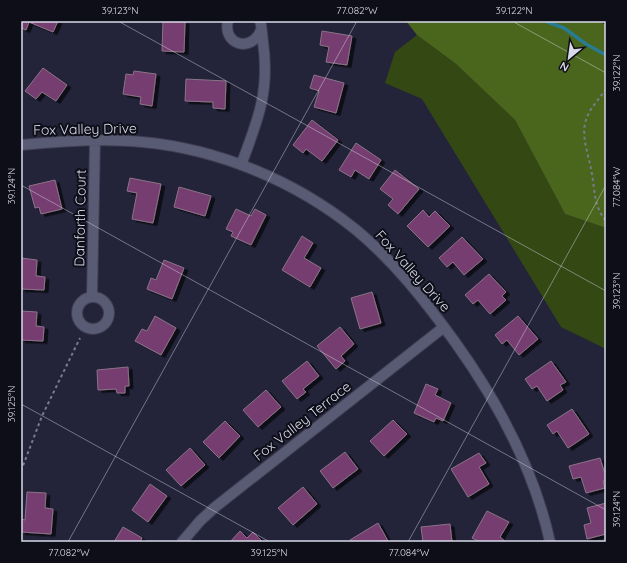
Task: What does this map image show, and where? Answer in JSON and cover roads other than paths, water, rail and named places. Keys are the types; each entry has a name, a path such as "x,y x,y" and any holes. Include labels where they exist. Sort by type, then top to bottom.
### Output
{"street":[{"path":"228,21 229,35 233,40 241,44 252,42 258,37 260,26"},
{"path":"241,165 258,120 265,89 265,61 260,26"},
{"name":"Fox Valley Drive","path":"21,145 95,140 167,145 206,154 241,165 292,187 335,214 356,230 394,267 444,327 482,381 506,423 532,484 550,542"},
{"name":"Danforth Court","path":"92,296 95,140"},
{"name":"Fox Valley Terrace","path":"182,542 200,521 214,508 444,327"}],"waterway":[{"path":"545,21 564,28 586,44 606,55"}]}
